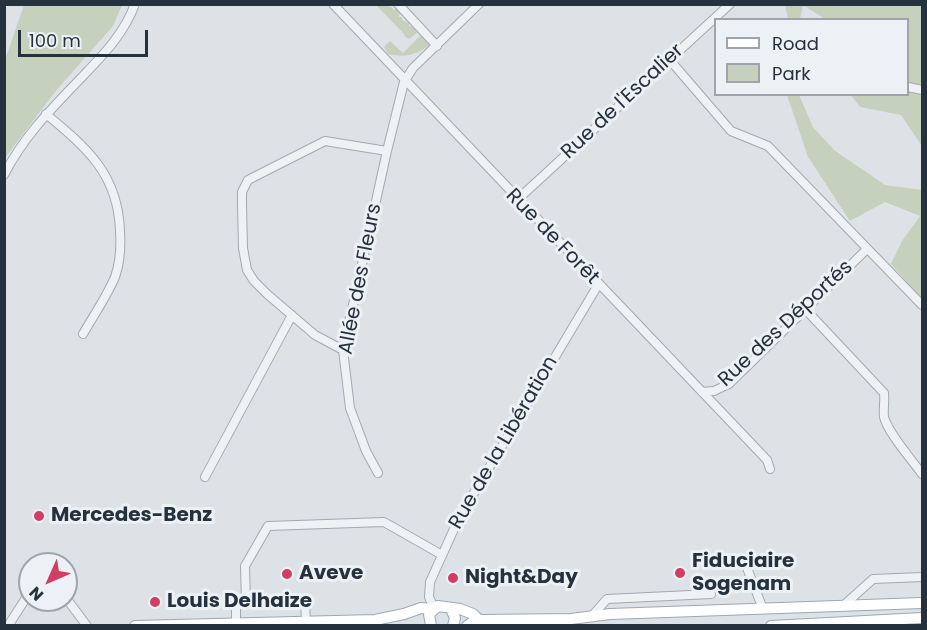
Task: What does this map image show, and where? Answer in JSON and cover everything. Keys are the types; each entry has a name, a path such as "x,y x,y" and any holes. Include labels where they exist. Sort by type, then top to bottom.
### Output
{"main road":[{"path":"467,626 474,621 571,619 592,616 922,603"},
{"path":"135,626 375,620 421,608 433,609 442,606 460,609 483,622"},
{"path":"430,626 428,619 433,609"},
{"path":"450,609 455,618 453,626"},
{"path":"771,626 922,618"}],"street":[{"path":"4,175 12,160 46,114 116,42 135,4"},
{"name":"Rue de Forêt","path":"333,4 404,82 767,460 770,469"},
{"path":"340,12 347,4"},
{"path":"398,4 436,46"},
{"path":"404,82 413,68 479,4"},
{"name":"Rue de l'Escalier","path":"714,18 730,4"},
{"name":"Rue de l'Escalier","path":"517,200 714,18"},
{"path":"669,59 731,131 768,146 922,305"},
{"name":"Allée des Fleurs","path":"378,472 366,451 350,408 343,350 404,82"},
{"path":"46,114 90,153 113,189 119,211 120,242 115,276 84,334"},
{"path":"343,350 315,335 254,281 247,270 244,254 242,192 248,180 325,141 387,151"},
{"name":"Rue des Déportés","path":"702,392 714,391 729,384 867,249"},
{"name":"Rue de la Libération","path":"433,609 429,597 430,582 459,518 598,285"},
{"path":"806,310 884,393 884,418 897,441 922,474"},
{"path":"205,477 292,315"},
{"path":"246,603 245,566 268,526 384,522 442,555"},
{"path":"747,568 763,609"},
{"path":"843,606 873,579 922,577"},
{"path":"592,616 606,599 711,594"},
{"path":"236,623 236,603 305,603 306,621"},
{"path":"8,626 18,611"},
{"path":"76,612 87,626"}],"green space":[{"path":"24,5 122,5 113,26 55,92 5,158 5,60"},
{"path":"376,5 389,5 395,10 396,5 406,13 399,14 399,17 409,23 409,26 416,27 418,32 409,39 404,36"},
{"path":"785,5 803,5 800,18 788,18"},
{"path":"803,5 922,5 922,146 901,115 860,107 852,96 909,96 909,18 822,17"},
{"path":"420,36 424,36 431,44 411,55 388,54 384,47 390,41 403,53"},
{"path":"787,96 799,96 813,127 834,150 885,185 922,190 922,299 891,264 902,241 920,216 885,202 850,221 808,157"}],"place":[{"name":"Mercedes-Benz","path":"39,516"},
{"name":"Fiduciaire Sogenam","path":"680,573"},
{"name":"Aveve","path":"287,574"},
{"name":"Night&Day","path":"453,578"},
{"name":"Louis Delhaize","path":"155,602"}]}
